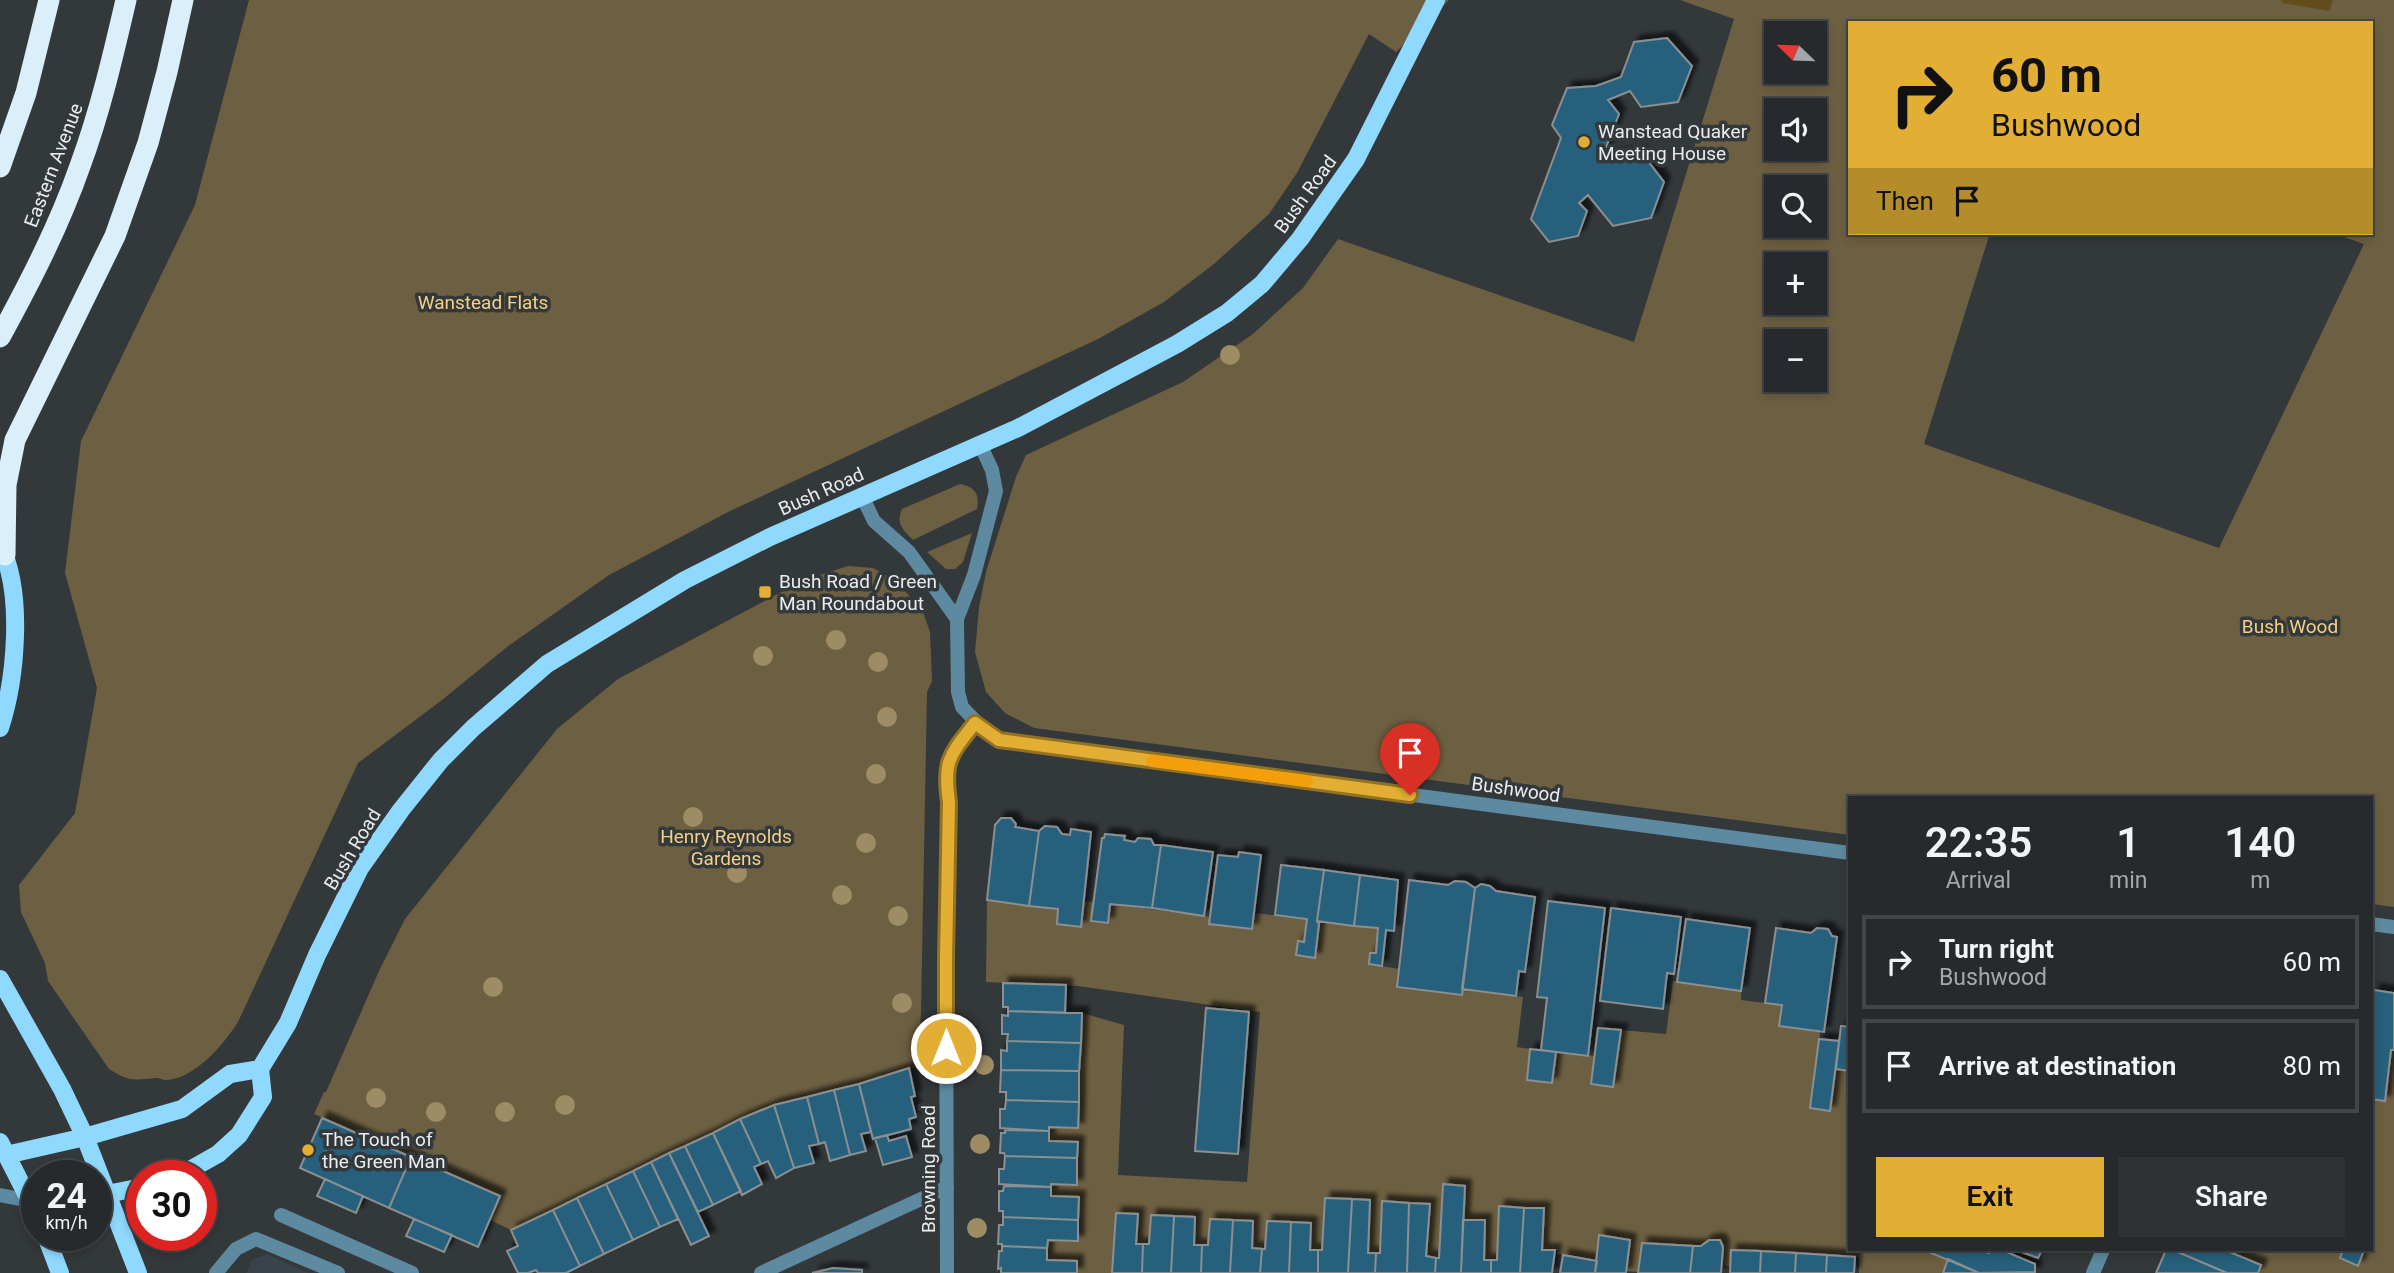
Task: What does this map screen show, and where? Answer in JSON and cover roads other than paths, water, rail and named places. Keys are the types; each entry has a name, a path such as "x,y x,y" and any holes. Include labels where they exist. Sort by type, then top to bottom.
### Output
{"highway":[{"path":"0,167 26,93 49,0"},
{"name":"Eastern Avenue","path":"0,337 37,268 80,167 106,86 126,0"},
{"path":"3,550 6,485 15,440 115,236 148,143 183,0"}],"main road":[{"name":"Bush Road","path":"260,1069 288,1023 317,955 360,868 441,760 473,728 547,664 685,580 770,537 1018,428 1177,344 1227,313 1262,284 1300,239 1356,159 1436,0"},
{"path":"0,728 13,678 16,611 3,550"},
{"path":"0,979 62,1089 85,1137 92,1160"},
{"path":"21,1183 2,1152 85,1137 182,1109 230,1074 260,1069 263,1097 239,1135 207,1160"},
{"path":"112,1215 138,1273"},
{"path":"52,1251 61,1273"}],"street":[{"path":"975,723 962,707 958,692 957,619 974,575 996,491 992,470 980,444"},
{"path":"862,496 874,521 909,552 957,619"},
{"name":"Bushwood","path":"975,723 999,740 1848,853"},
{"name":"Browning Road","path":"947,1273 946,957 949,802 946,777 950,755 975,723"},
{"path":"2373,924 2394,927"},
{"path":"761,1273 947,1187"},
{"path":"0,1195 21,1201"},
{"path":"281,1215 412,1273"},
{"path":"216,1273 236,1249 256,1239 338,1273"},
{"path":"2093,1273 2103,1251"}],"place":[{"name":"Wanstead Quaker Meeting House","path":"1584,142"},
{"name":"Bush Road / Green Man Roundabout","path":"765,592"},
{"name":"The Touch of the Green Man","path":"308,1150"}],"park label":[{"name":"Wanstead Flats","path":"483,302"},
{"name":"Bush Wood","path":"2290,626"},
{"name":"Henry Reynolds Gardens","path":"726,847"}]}
